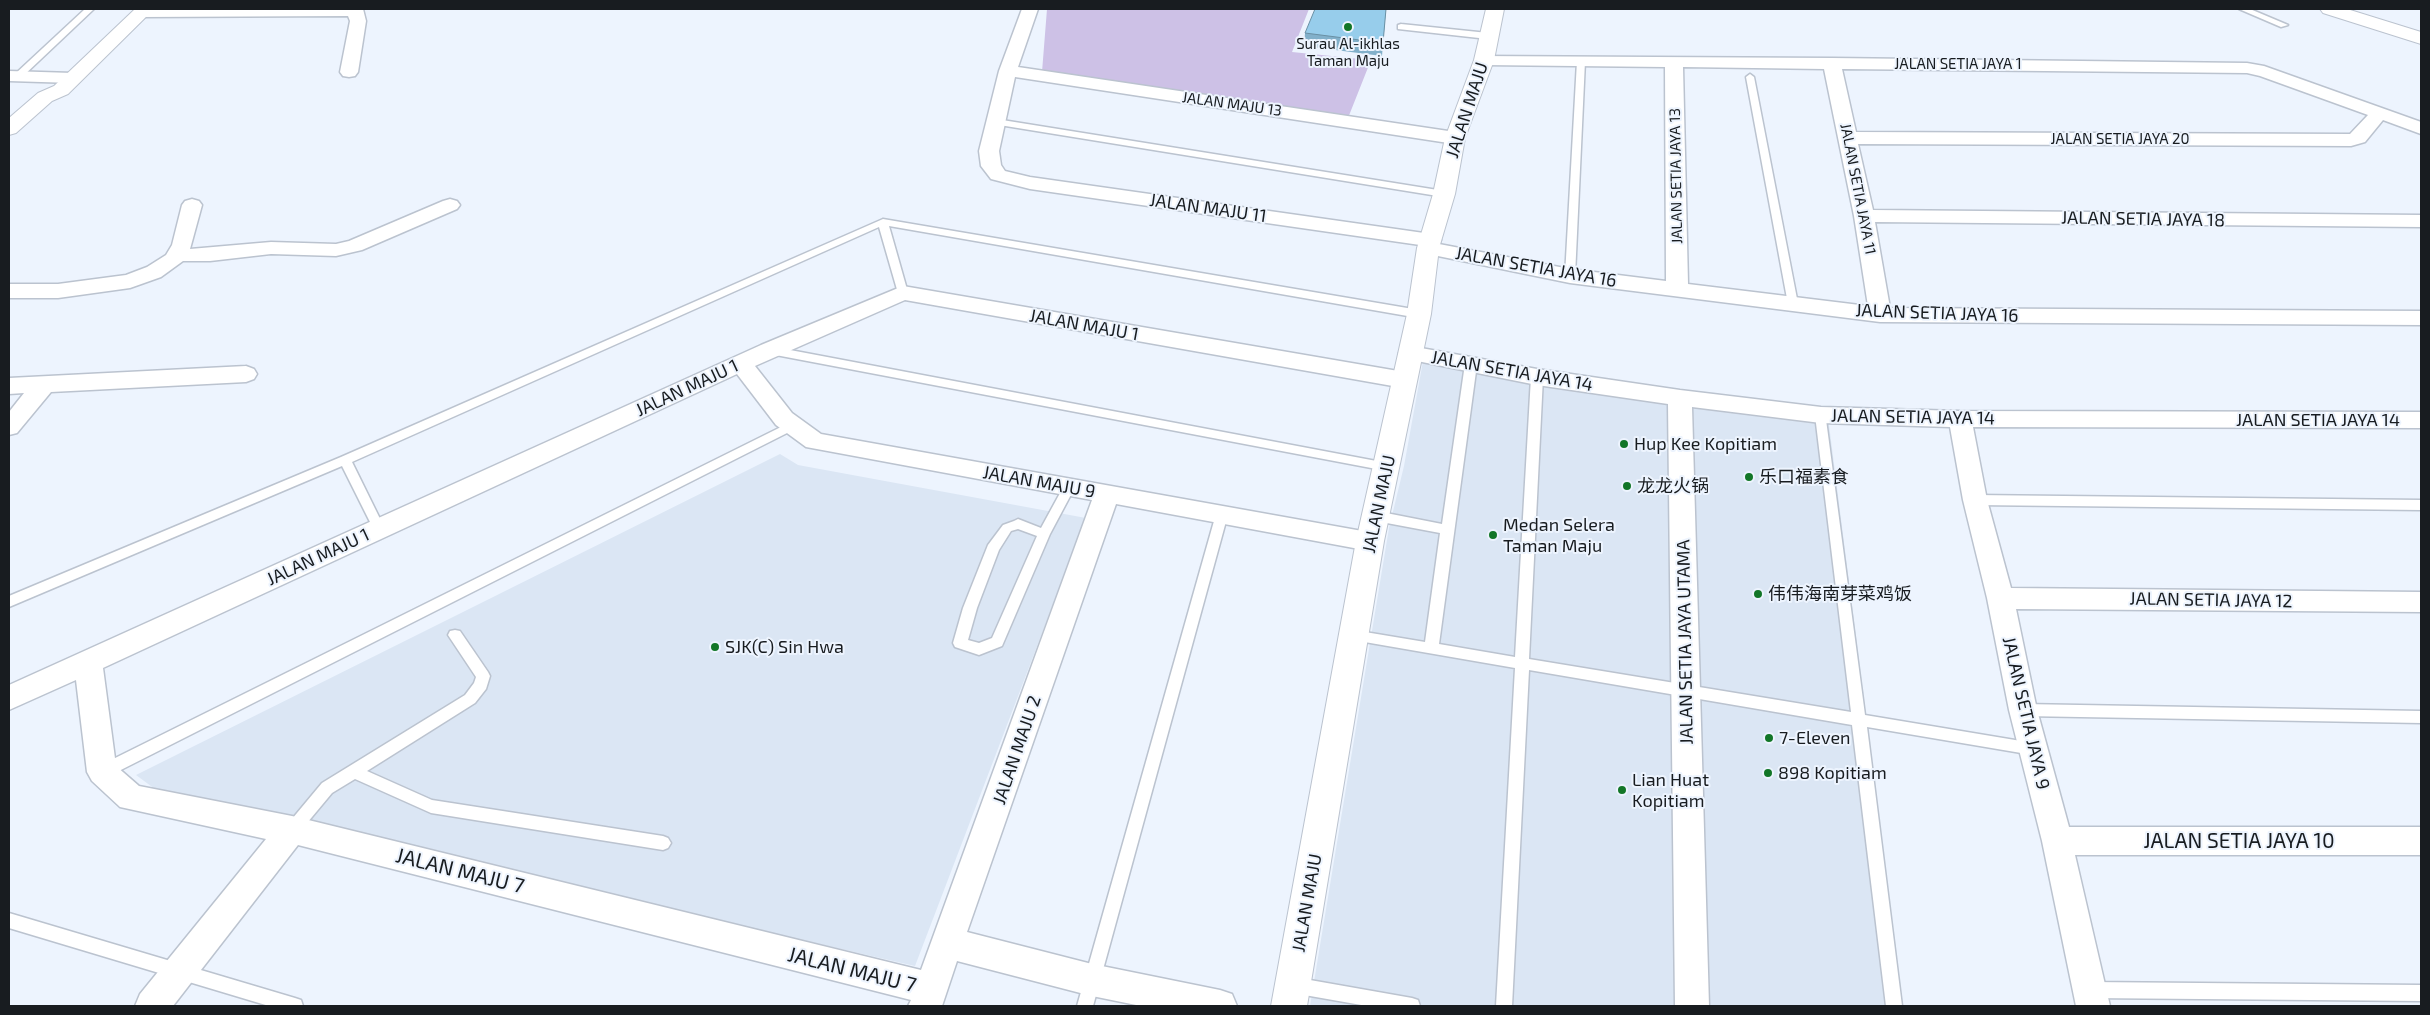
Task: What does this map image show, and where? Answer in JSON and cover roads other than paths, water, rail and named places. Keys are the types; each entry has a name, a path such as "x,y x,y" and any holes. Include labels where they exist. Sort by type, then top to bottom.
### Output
{"street":[{"path":"996,122 1008,71 1030,9"},
{"name":"JALAN MAJU","path":"1291,996 1353,635 1373,529 1419,314 1430,244 1444,194 1455,138 1486,48 1495,9"},
{"path":"2329,9 2421,38"},
{"path":"9,129 45,97 60,90 64,78 138,10 355,10 358,21 349,72"},
{"name":"JALAN SETIA JAYA 1","path":"1486,48 1581,61 2247,68 2264,71 2421,128"},
{"name":"JALAN SETIA JAYA 13","path":"1674,62 1678,290"},
{"name":"JALAN SETIA JAYA 11","path":"1832,63 1864,216 1880,315"},
{"name":"JALAN MAJU 13","path":"1008,71 1455,138"},
{"path":"13,76 64,78"},
{"name":"JALAN SETIA JAYA 20","path":"1849,138 2351,140 2358,138 2379,113"},
{"name":"JALAN MAJU 11","path":"996,122 989,151 991,166 998,175 1030,183 1430,244"},
{"path":"9,291 58,291 130,281 154,272 176,254 182,245 192,205"},
{"path":"176,254 210,255 271,248 336,250 355,246 450,205"},
{"name":"JALAN SETIA JAYA 18","path":"1864,216 2421,221"},
{"name":"JALAN SETIA JAYA 16","path":"1430,244 1570,276 1880,315 2421,318"},
{"name":"JALAN MAJU 1","path":"9,698 769,350 903,293 1404,380"},
{"name":"JALAN SETIA JAYA 14","path":"1410,353 1537,377 1680,398 1821,415 1960,419 2421,420"},
{"name":"JALAN MAJU 9","path":"741,364 784,419 814,441 1222,514 1373,529"},
{"path":"9,386 44,386 246,374"},
{"path":"9,427 44,386"},
{"name":"JALAN SETIA JAYA UTAMA","path":"1680,398 1692,1006"},
{"name":"JALAN SETIA JAYA 9","path":"1960,419 1975,500 2000,598 2023,710 2057,841 2091,998"},
{"name":"JALAN MAJU 2","path":"928,998 1107,494"},
{"name":"JALAN SETIA JAYA 12","path":"2000,598 2421,602"},
{"path":"88,662 102,772"},
{"name":"JALAN MAJU 7","path":"102,772 131,798 292,830 928,998"},
{"path":"152,1006 292,830"},
{"name":"JALAN SETIA JAYA 10","path":"2057,841 2421,842"},
{"path":"948,943 1089,993 1220,1006"}],"lane":[{"path":"13,76 90,9"},
{"path":"2242,9 2284,25"},
{"path":"1401,27 1486,48"},
{"path":"1570,276 1581,61"},
{"path":"1750,78 1793,304"},
{"path":"996,122 1444,194"},
{"path":"884,222 903,293"},
{"path":"9,602 345,460 884,222 1419,314"},
{"path":"769,350 1387,467"},
{"path":"1431,649 1471,364"},
{"path":"1504,1006 1537,377"},
{"path":"1821,415 1894,1006"},
{"path":"102,772 793,425"},
{"path":"345,460 379,529"},
{"path":"1044,534 1018,524 1007,528 993,548 970,608 960,643 979,649 997,642 1044,534 1069,487"},
{"path":"1975,500 2421,505"},
{"path":"1089,993 1222,514"},
{"path":"1373,529 1447,530"},
{"path":"292,830 327,788 470,698 481,685 483,676 455,635"},
{"path":"1353,635 2033,750"},
{"path":"2023,710 2421,718"},
{"path":"353,771 431,806 663,843"},
{"path":"9,920 296,1006"},
{"path":"2091,998 2421,992"},
{"path":"1291,996 1412,1006"}],"place":[{"name":"Surau Al-ikhlas Taman Maju","path":"1348,27"},
{"name":"Hup Kee Kopitiam","path":"1624,444"},
{"name":"乐口福素食","path":"1749,477"},
{"name":"龙龙火锅","path":"1627,486"},
{"name":"Medan Selera Taman Maju","path":"1493,535"},
{"name":"伟伟海南芽菜鸡饭","path":"1758,594"},
{"name":"SJK(C) Sin Hwa","path":"715,647"},
{"name":"7-Eleven","path":"1769,738"},
{"name":"898 Kopitiam","path":"1768,773"},
{"name":"Lian Huat Kopitiam","path":"1622,790"}]}
